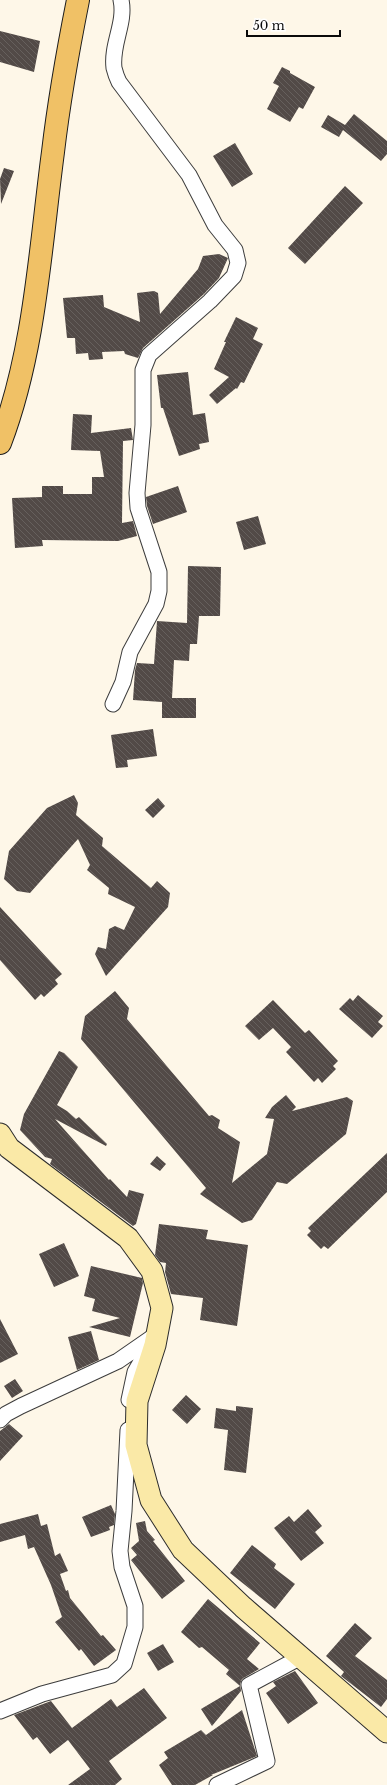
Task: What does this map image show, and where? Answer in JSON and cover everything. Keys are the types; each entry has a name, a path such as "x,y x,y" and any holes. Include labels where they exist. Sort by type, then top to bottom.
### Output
{"main road":[{"path":"0,443 11,413 24,360 43,241 53,152 78,0"},
{"path":"0,1134 9,1148 128,1238 152,1271 162,1308 157,1334 137,1401 136,1445 151,1500 183,1550 243,1607 387,1732"}],"street":[{"path":"113,704 123,682 130,652 156,604 160,591 159,572 138,508 138,479 143,424 143,370 150,355 210,301 234,276 238,263 235,250 215,224 189,174 119,82 114,69 114,56 117,35 122,23 123,11 121,0"},
{"path":"0,1420 6,1414 20,1406 118,1361 157,1334"},
{"path":"0,1711 42,1694 112,1675 124,1664 135,1627 135,1606 122,1567 120,1551 124,1511 129,1395 134,1372 157,1334"},
{"path":"217,1785 267,1761 249,1686 301,1658"}],"building":[{"path":"0,31 40,41 34,72 0,62"},
{"path":"282,67 315,87 303,109 299,107 290,122 267,109 279,86 273,83"},
{"path":"354,114 387,141 387,154 381,161 343,130 339,137 321,127 328,115 345,125"},
{"path":"235,143 253,174 232,187 213,156"},
{"path":"4,168 14,171 1,204 0,179"},
{"path":"345,186 363,203 305,264 288,248"},
{"path":"219,254 228,258 219,278 204,294 143,348 138,358 125,354 124,351 102,352 103,359 89,360 88,353 76,354 75,338 67,338 63,298 103,295 104,307 140,322 137,293 154,291 158,293 160,314 198,269 203,256"},
{"path":"236,317 258,328 253,339 263,344 244,383 241,382 237,389 236,388 217,404 209,395 229,377 214,369 226,342 224,342"},
{"path":"188,372 193,415 205,413 209,442 199,444 200,449 179,456 163,408 161,408 157,375"},
{"path":"73,414 92,415 91,433 131,428 133,440 123,441 122,523 133,521 137,536 118,541 42,540 43,546 15,548 12,498 42,497 42,486 63,486 63,494 92,494 92,477 104,477 100,451 71,450"},
{"path":"178,486 187,512 153,524 147,506 146,497"},
{"path":"258,516 266,544 244,550 236,522"},
{"path":"188,566 221,567 220,616 199,616 197,644 190,644 189,661 174,660 172,698 196,698 196,718 162,718 162,702 133,700 135,670 137,663 154,664 157,621 187,623"},
{"path":"153,729 157,756 127,760 128,767 116,768 111,735"},
{"path":"74,795 78,803 76,815 103,838 102,846 151,888 157,881 170,893 168,907 106,976 95,954 98,947 106,949 109,929 115,926 124,930 135,907 108,894 109,888 87,870 90,865 78,839 30,893 17,891 4,879 9,851 47,808"},
{"path":"158,798 165,806 153,818 145,810"},
{"path":"0,907 62,974 55,980 58,984 44,997 41,994 35,1000 0,960"},
{"path":"115,991 129,1008 127,1019 209,1116 212,1115 220,1120 218,1128 240,1142 232,1183 267,1154 274,1119 265,1118 272,1107 286,1095 296,1107 292,1111 347,1097 353,1101 346,1134 287,1184 277,1182 252,1220 242,1223 200,1194 206,1188 81,1039 85,1016"},
{"path":"358,995 383,1016 378,1022 383,1026 372,1038 339,1009 350,998 353,1001"},
{"path":"273,1000 305,1033 309,1030 338,1061 333,1066 336,1069 322,1083 318,1078 314,1082 286,1052 291,1047 273,1028 259,1040 245,1026"},
{"path":"59,1051 64,1053 78,1067 57,1105 76,1119 79,1117 107,1144 106,1146 55,1119 109,1180 110,1179 127,1197 129,1190 144,1194 136,1224 133,1226 50,1164 52,1159 45,1157 20,1130 24,1114"},
{"path":"387,1153 387,1192 328,1249 324,1246 321,1249 307,1235 311,1231 308,1228"},
{"path":"157,1156 166,1164 160,1171 150,1164"},
{"path":"159,1224 208,1230 206,1239 248,1245 237,1326 200,1320 203,1298 171,1294 165,1272 166,1263 160,1262 155,1255"},
{"path":"64,1243 79,1276 54,1287 39,1254"},
{"path":"91,1266 142,1278 143,1283 130,1337 89,1327 120,1318 92,1311 95,1299 84,1296"},
{"path":"0,1319 18,1354 0,1363"},
{"path":"91,1331 99,1360 77,1370 68,1337"},
{"path":"15,1379 23,1391 12,1398 4,1386"},
{"path":"186,1395 201,1409 187,1424 172,1410"},
{"path":"236,1406 253,1408 246,1473 224,1470 228,1430 214,1428 216,1408 236,1411"},
{"path":"9,1424 23,1436 0,1461 0,1431"},
{"path":"111,1505 115,1514 114,1525 109,1527 110,1530 91,1537 82,1517"},
{"path":"308,1509 322,1526 315,1532 324,1543 301,1561 274,1528 289,1516 294,1522"},
{"path":"38,1514 41,1526 47,1524 55,1556 60,1553 68,1571 60,1574 66,1591 68,1590 70,1598 101,1636 103,1635 116,1650 94,1666 81,1649 79,1651 55,1622 62,1617 51,1585 34,1547 28,1549 25,1535 0,1542 0,1524"},
{"path":"145,1521 147,1531 155,1540 153,1541 185,1581 162,1599 131,1560 137,1555 131,1548 139,1541 136,1523"},
{"path":"252,1545 276,1564 274,1568 295,1584 275,1609 230,1573"},
{"path":"208,1599 260,1643 247,1659 259,1669 242,1679 240,1684 241,1691 212,1726 201,1709 240,1686 226,1674 229,1670 202,1647 199,1648 181,1632"},
{"path":"355,1623 372,1638 355,1656 387,1680 387,1699 381,1707 341,1676 344,1672 326,1656"},
{"path":"163,1644 174,1662 158,1671 147,1653"},
{"path":"295,1671 318,1703 288,1724 266,1693 276,1686 273,1682"},
{"path":"144,1688 167,1718 109,1761 122,1779 115,1785 68,1785 90,1769 68,1740 50,1754 37,1737 33,1740 14,1715 51,1701 72,1728 111,1699 117,1707"},
{"path":"242,1710 257,1756 211,1775 213,1775 195,1785 172,1785 159,1765 168,1758 164,1752 201,1730 206,1735"}]}
